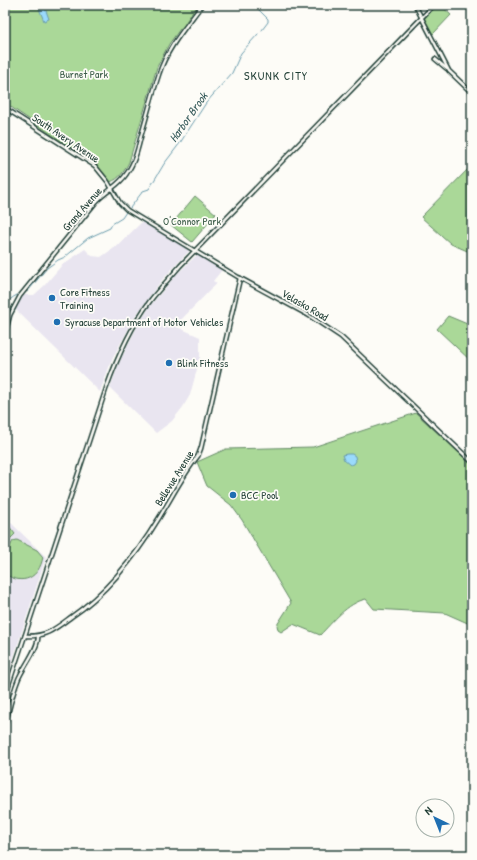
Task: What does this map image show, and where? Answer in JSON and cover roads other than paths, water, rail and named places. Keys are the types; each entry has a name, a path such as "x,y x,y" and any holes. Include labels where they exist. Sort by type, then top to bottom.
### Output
{"street":[{"name":"Grand Avenue","path":"5,334 10,315 20,296 96,202 124,178 133,163 159,74 168,53 202,5"},
{"path":"415,5 449,71"},
{"path":"5,696 100,406 121,351 134,326 149,302 164,284 434,5"},
{"path":"435,59 472,93"},
{"name":"South Avery Avenue","path":"5,108 89,161 99,171 111,188"},
{"name":"Velasko Road","path":"111,188 120,203 127,210 240,278 308,315 341,337 472,462"},
{"name":"Bellevue Avenue","path":"25,636 38,636 54,629 94,601 141,546 198,456 240,278"},
{"path":"5,725 18,680 38,645 38,636"}],"water":[{"path":"44,5 49,19 44,21 38,6"},
{"path":"472,203 472,226 468,214"},
{"path":"352,454 355,456 356,461 354,464 350,465 344,460 342,455"}],"waterway":[{"name":"Harbor Brook","path":"254,5 268,19 268,22 262,30"},
{"name":"Harbor Brook","path":"130,208 143,191 149,189 164,164 180,143 206,103 232,73 241,53 258,34"},
{"name":"Harbor Brook","path":"24,293 28,291 47,268 65,257 88,238 110,228 112,224 122,218 126,212"},
{"name":"Harbor Brook","path":"5,314 8,303 17,295"}],"place":[{"name":"Core Fitness Training","path":"52,298"},
{"name":"Syracuse Department of Motor Vehicles","path":"57,322"},
{"name":"Blink Fitness","path":"169,363"},
{"name":"BCC Pool","path":"233,495"}],"district":[{"name":"SKUNK CITY","path":"276,75"}],"park label":[{"name":"Burnet Park","path":"84,74"},
{"name":"O'Connor Park","path":"192,221"}]}
